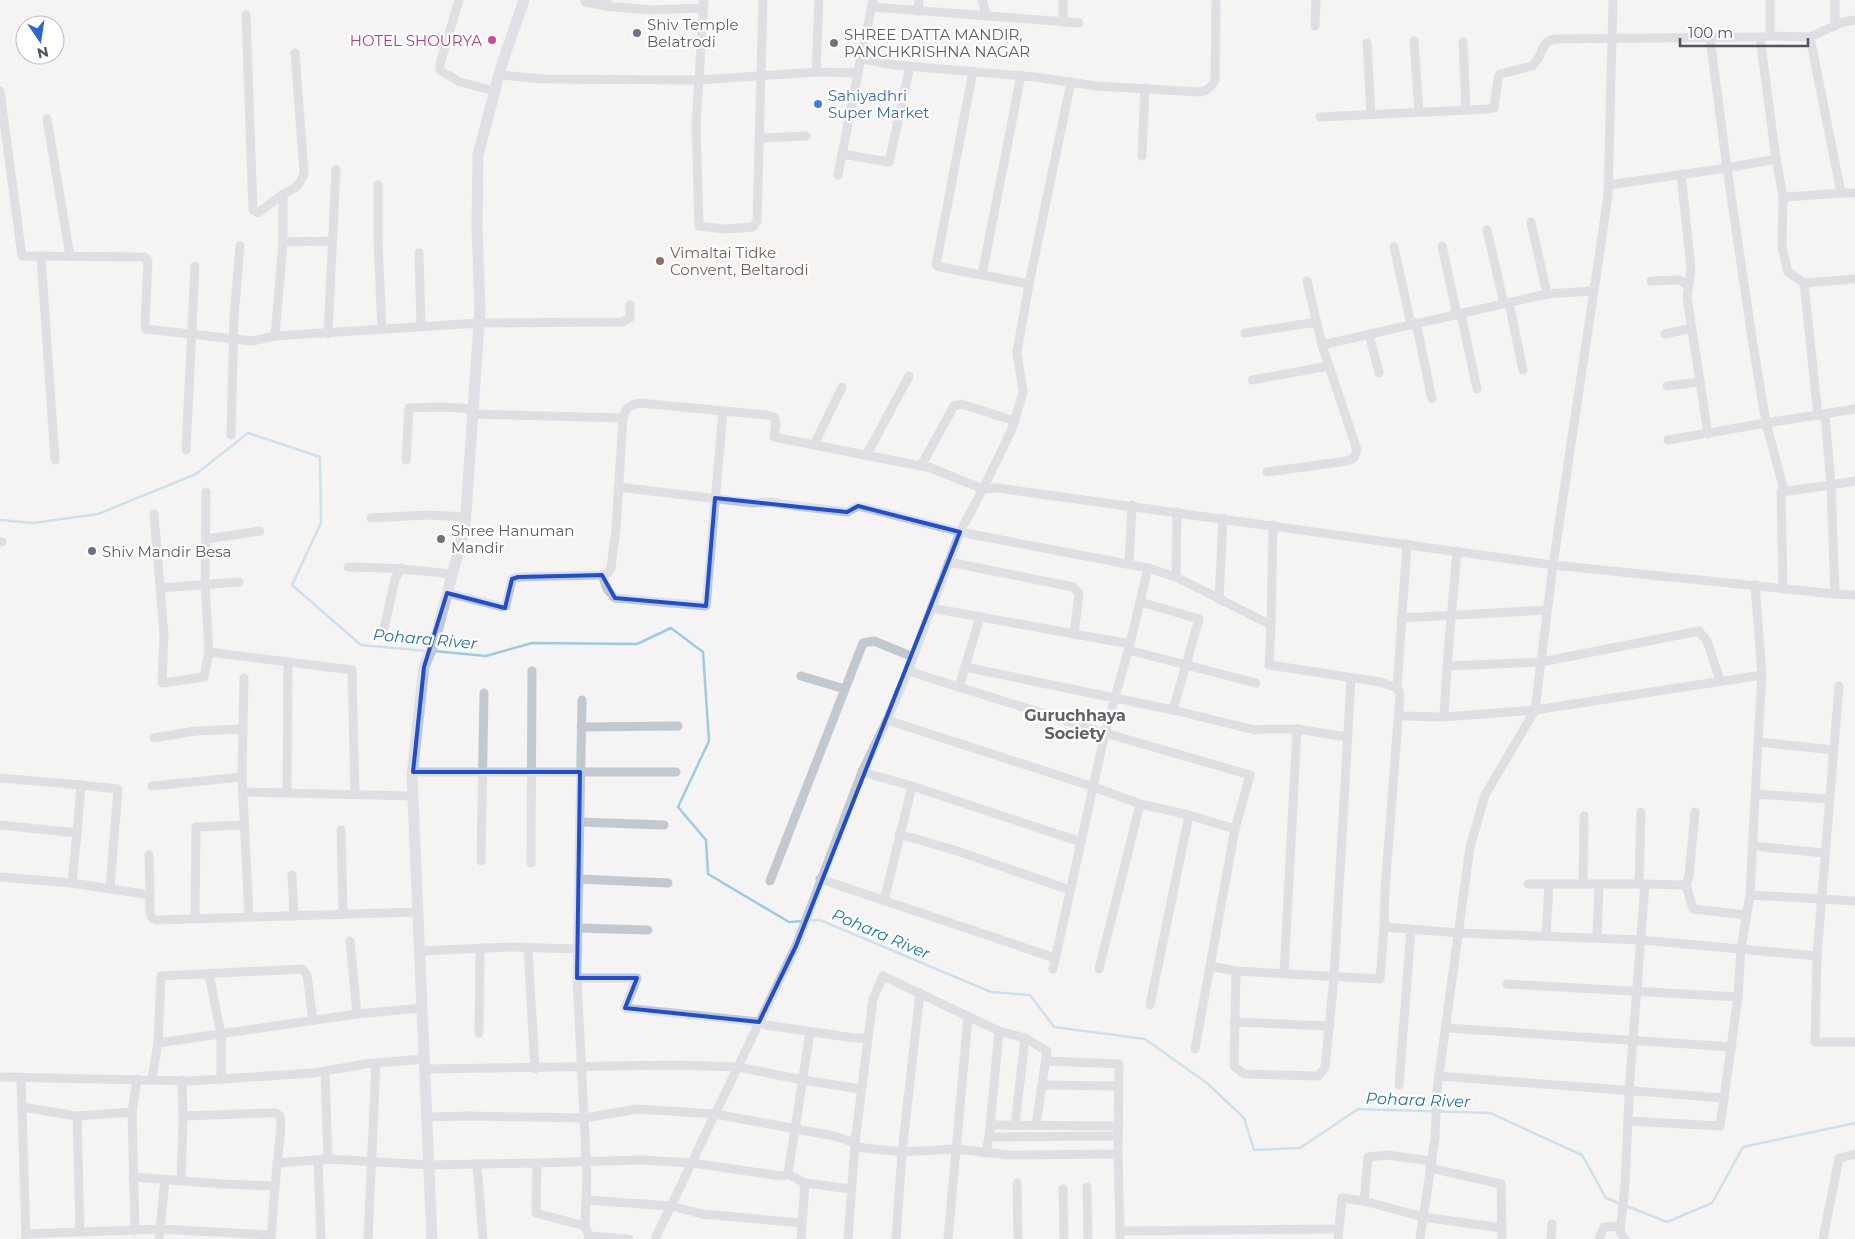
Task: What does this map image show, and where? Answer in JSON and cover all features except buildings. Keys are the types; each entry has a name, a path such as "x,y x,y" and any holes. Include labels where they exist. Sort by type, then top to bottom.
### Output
{"street":[{"path":"459,0 440,64 440,70 460,82 495,92"},
{"path":"432,1239 413,772 424,667 434,643 464,527 479,322 478,155 499,75 524,0"},
{"path":"650,10 652,0"},
{"path":"585,2 606,3 650,10 704,4 696,125 699,226 725,229 753,227 757,221 763,0"},
{"path":"816,72 819,0"},
{"path":"918,12 919,0"},
{"path":"982,0 987,16"},
{"path":"1063,0 1063,22"},
{"path":"862,59 910,66 1021,75 1070,82 1198,92 1210,88 1214,79 1216,0"},
{"path":"1315,26 1316,0"},
{"path":"1420,1239 1435,1138 1437,1090 1470,847 1485,795 1535,710 1553,565 1592,291 1608,196 1613,0"},
{"path":"1770,0 1770,36"},
{"path":"1835,0 1835,26"},
{"path":"838,175 873,3 918,12 1079,23"},
{"path":"246,14 253,210 258,212 296,187 302,179 304,172 294,53"},
{"path":"1320,117 1494,108 1500,74 1532,66 1536,63 1545,44 1549,40 1810,37 1843,22 1855,20"},
{"path":"1760,37 1776,160 1783,196 1782,247 1788,272 1804,283 1855,279"},
{"path":"1810,37 1841,193"},
{"path":"1710,38 1727,168 1766,423 1784,490 1786,490"},
{"path":"1414,42 1419,112"},
{"path":"1464,42 1466,110"},
{"path":"1366,43 1371,114"},
{"path":"842,154 889,162 910,66"},
{"path":"499,75 544,79 699,80 816,72 858,73"},
{"path":"973,72 936,265 940,268 1029,284"},
{"path":"982,276 1021,75"},
{"path":"655,1239 796,946 862,772 908,671 960,532 983,489 1015,421 1023,392 1017,352 1070,82"},
{"path":"1142,156 1145,88"},
{"path":"0,91 22,256 145,257 148,261 146,329 252,341 275,336 328,334 479,322 622,322 630,318 630,305"},
{"path":"47,119 70,256"},
{"path":"760,138 806,136"},
{"path":"1608,185 1776,160"},
{"path":"328,334 336,169"},
{"path":"1681,174 1691,269 1687,297 1708,434"},
{"path":"378,185 378,240 382,330"},
{"path":"1783,196 1855,192"},
{"path":"275,336 283,242 283,194"},
{"path":"1531,222 1547,294"},
{"path":"1487,230 1523,370"},
{"path":"283,242 332,241"},
{"path":"231,435 234,317 240,246"},
{"path":"1442,246 1477,389"},
{"path":"1394,247 1432,399"},
{"path":"418,253 421,327"},
{"path":"41,256 56,460"},
{"path":"186,450 195,266"},
{"path":"1651,282 1680,280 1688,285"},
{"path":"1267,472 1347,462 1354,458 1357,450 1322,345 1307,281"},
{"path":"1804,283 1832,486 1835,594"},
{"path":"1322,345 1547,294 1592,291"},
{"path":"1245,333 1317,322"},
{"path":"1665,334 1692,328"},
{"path":"1369,334 1379,373"},
{"path":"1252,380 1329,366"},
{"path":"867,454 909,376"},
{"path":"1667,386 1700,382"},
{"path":"814,445 842,387"},
{"path":"447,593 502,607 506,606 512,579 518,577 602,575 608,573 611,568 616,528 623,418 625,411 630,405 640,403 774,418 776,423 774,437 931,468 983,489 997,488 1132,505 1553,565 1855,595"},
{"path":"921,466 954,406 961,404 1015,421"},
{"path":"406,460 409,408 443,406 473,412 623,418"},
{"path":"1668,440 1855,409"},
{"path":"602,575 607,589 615,598 706,606 723,411"},
{"path":"1783,588 1781,492 1832,486 1855,481"},
{"path":"618,487 752,503 770,502 847,512 858,506 960,532 1148,568 1176,577 1271,625"},
{"path":"154,514 164,634 162,683 204,677 209,652 204,585 206,492"},
{"path":"1129,564 1132,505"},
{"path":"1176,577 1177,512"},
{"path":"371,518 428,515 465,517"},
{"path":"1219,599 1223,518"},
{"path":"1210,966 1236,971 1380,979 1385,890 1400,716 1400,694 1396,688 1380,682 1269,665 1273,525"},
{"path":"206,539 260,531"},
{"path":"1396,688 1407,544"},
{"path":"1444,717 1457,551"},
{"path":"949,562 1073,587 1079,593 1074,634"},
{"path":"348,567 381,567 392,570 402,568 452,574"},
{"path":"384,629 395,579 402,568"},
{"path":"1053,969 1105,733 1129,647 1148,568"},
{"path":"160,588 240,582"},
{"path":"1628,1121 1720,1126 1738,997 1741,948 1750,895 1762,675 1755,586"},
{"path":"1140,602 1199,619 1173,710"},
{"path":"931,608 1074,634 1129,647 1256,683"},
{"path":"1401,618 1547,610"},
{"path":"959,687 980,617"},
{"path":"1447,666 1541,662 1699,631 1707,641 1720,680"},
{"path":"770,881 863,643 874,641 913,657"},
{"path":"209,652 352,670 355,794"},
{"path":"287,793 288,662"},
{"path":"965,667 1173,710 1255,730 1265,728 1297,729 1347,737"},
{"path":"531,864 532,671"},
{"path":"908,671 1105,733 1250,775 1235,829 1195,1049"},
{"path":"1400,716 1444,717 1535,710 1762,675"},
{"path":"801,676 845,689"},
{"path":"244,678 242,777 249,917"},
{"path":"1236,971 1234,1066 1244,1074 1318,1076 1325,1068 1330,1026 1351,678"},
{"path":"1839,686 1820,899 1815,1042 1855,1042"},
{"path":"481,861 484,694"},
{"path":"582,700 577,978 587,1176 585,1226 589,1238 628,1239"},
{"path":"887,720 1094,787 1140,804 1189,815 1235,829"},
{"path":"581,727 678,726"},
{"path":"154,738 196,731 243,729"},
{"path":"1284,974 1297,729"},
{"path":"1758,742 1833,750"},
{"path":"413,772 676,772"},
{"path":"862,772 912,786 1081,842"},
{"path":"152,786 242,777"},
{"path":"0,778 118,788 110,888"},
{"path":"72,883 81,785"},
{"path":"884,901 912,786"},
{"path":"243,792 413,796"},
{"path":"1756,794 1829,799"},
{"path":"1099,970 1140,804"},
{"path":"1625,1239 1620,1232 1625,1186 1629,1090 1641,940 1641,812"},
{"path":"1695,812 1689,876 1686,885 1693,909 1747,915"},
{"path":"1150,1005 1189,815"},
{"path":"1583,884 1584,816"},
{"path":"580,822 664,825"},
{"path":"195,919 196,827 244,825"},
{"path":"0,826 76,833"},
{"path":"341,830 343,914"},
{"path":"899,834 954,850 1070,890"},
{"path":"1753,846 1824,853"},
{"path":"149,855 150,913 152,918 162,920 418,912"},
{"path":"292,874 294,916"},
{"path":"0,877 72,883 150,895"},
{"path":"579,879 668,883"},
{"path":"820,879 1055,958"},
{"path":"1528,884 1686,885"},
{"path":"1597,938 1599,884"},
{"path":"1546,936 1549,885"},
{"path":"1750,895 1855,901"},
{"path":"1384,927 1641,940 1817,956"},
{"path":"578,928 648,930"},
{"path":"1398,1084 1411,929"},
{"path":"350,941 357,1014"},
{"path":"420,951 528,947 578,948"},
{"path":"528,947 534,1069"},
{"path":"479,1033 480,948"},
{"path":"152,1079 158,1043 161,976 302,970 307,975 313,1020"},
{"path":"209,975 221,1034 221,1079"},
{"path":"848,1239 855,1145 867,1038 873,999 883,976 999,1032 1025,1038 1047,1051 1036,1125"},
{"path":"577,978 637,978 625,1008 760,1022 766,1025 810,1032 867,1038"},
{"path":"1507,984 1738,997"},
{"path":"896,1239 902,1152 920,993"},
{"path":"158,1043 357,1014 422,1008"},
{"path":"948,1239 968,1017"},
{"path":"1234,1022 1330,1026"},
{"path":"1446,1028 1633,1042 1732,1047"},
{"path":"788,1174 810,1032"},
{"path":"986,1153 999,1032"},
{"path":"1015,1125 1025,1038"},
{"path":"1046,1061 1119,1064 1118,1154 1120,1235 1338,1234 1342,1198 1364,1201 1423,1217 1502,1228"},
{"path":"0,1077 221,1079 325,1071 376,1063 534,1069 674,1065 738,1066 861,1090"},
{"path":"368,1239 376,1063"},
{"path":"325,1071 328,1159"},
{"path":"1439,1076 1724,1098"},
{"path":"21,1077 26,1237 80,1232 161,1229 271,1237 280,1116 276,1113 183,1116"},
{"path":"135,1231 132,1112 136,1079"},
{"path":"180,1181 183,1116 182,1080"},
{"path":"1042,1085 1119,1086"},
{"path":"22,1107 76,1116 132,1112"},
{"path":"427,1117 585,1118 637,1109 715,1114 834,1136 855,1145 902,1152 956,1149 1009,1155 1118,1154"},
{"path":"76,1116 80,1232"},
{"path":"990,1125 1119,1126"},
{"path":"989,1137 1118,1136"},
{"path":"1823,1239 1839,1158 1855,1154"},
{"path":"1364,1201 1368,1157 1386,1155 1502,1184 1502,1239"},
{"path":"277,1163 328,1159 429,1165 641,1160 692,1163 781,1176 788,1174 805,1183 851,1189"},
{"path":"318,1160 322,1239"},
{"path":"537,1163 536,1213 585,1226"},
{"path":"477,1164 483,1239"},
{"path":"133,1177 275,1186"},
{"path":"159,1239 165,1180"},
{"path":"801,1239 805,1183"},
{"path":"1017,1183 1018,1239"},
{"path":"1087,1187 1088,1239"},
{"path":"1063,1189 1064,1239"},
{"path":"586,1200 671,1206 702,1214 802,1223"},
{"path":"1599,1239 1604,1228 1621,1222"},
{"path":"1551,1239 1552,1224"}],"highlighted area":[{"path":"715,498 847,512 858,506 960,532 796,946 759,1022 625,1008 637,978 577,978 580,772 413,772 424,667 447,593 505,608 512,579 518,577 602,575 615,598 706,606"}],"waterway":[{"name":"Pohara River","path":"0,520 33,523 98,514 196,474 248,433 320,457 321,523 292,585 361,645 426,651"},
{"name":"Pohara River","path":"434,651 486,656 532,643 637,644 671,628 703,652 709,741 678,807 706,840 708,874 789,922 820,920 991,992 1030,995 1054,1027 1145,1039 1207,1083 1244,1118 1254,1150 1300,1148 1358,1109 1490,1113 1582,1155 1606,1198 1667,1222 1712,1203 1743,1147 1855,1123"}],"place":[{"name":"Shiv Temple Belatrodi","path":"637,33"},
{"name":"HOTEL SHOURYA","path":"492,40"},
{"name":"SHREE DATTA MANDIR, PANCHKRISHNA NAGAR","path":"834,43"},
{"name":"Sahiyadhri Super Market","path":"818,104"},
{"name":"Vimaltai Tidke Convent, Beltarodi","path":"660,261"},
{"name":"Shree Hanuman Mandir","path":"441,539"},
{"name":"Shiv Mandir Besa","path":"92,551"}],"district":[{"name":"Guruchhaya Society","path":"1075,724"}]}
